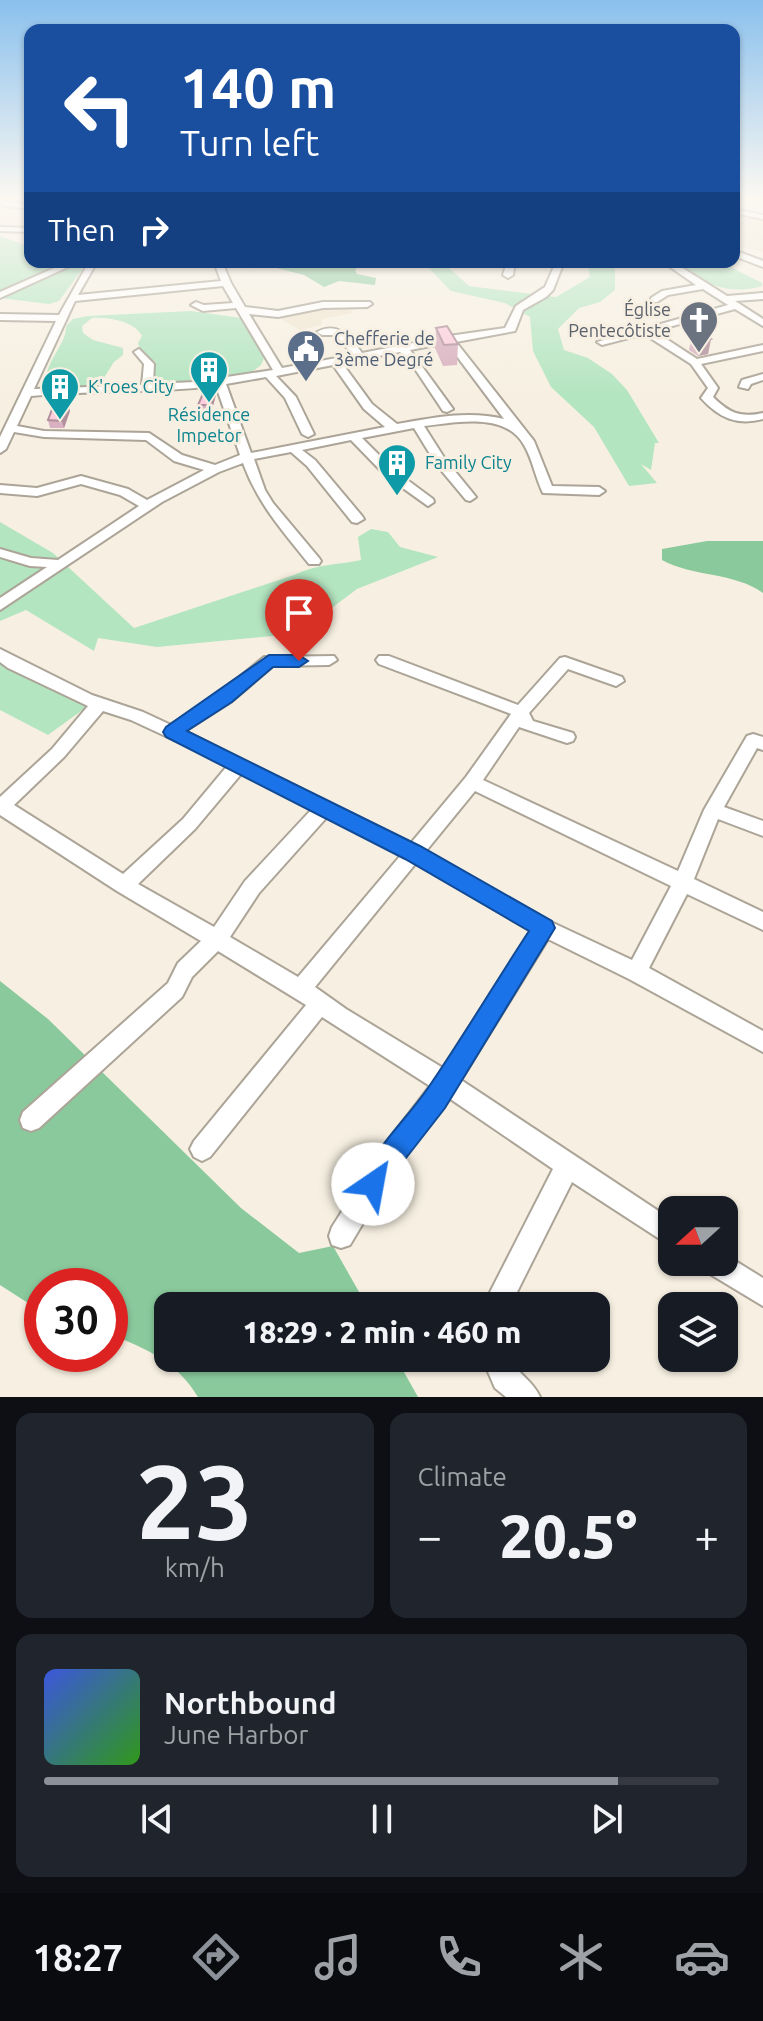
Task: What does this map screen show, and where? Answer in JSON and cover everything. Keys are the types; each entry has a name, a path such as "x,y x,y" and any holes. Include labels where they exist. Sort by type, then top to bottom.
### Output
{"street":[{"path":"0,295 61,268"},
{"path":"0,449 71,299 89,268"},
{"path":"220,268 308,434"},
{"path":"508,275 510,268"},
{"path":"29,393 147,389 220,382 511,329 519,308 545,297 559,268"},
{"path":"676,268 763,323"},
{"path":"71,299 226,283"},
{"path":"654,300 665,293 705,286"},
{"path":"725,299 763,296"},
{"path":"196,305 203,308 241,307 278,314 323,305 367,304"},
{"path":"602,342 736,306"},
{"path":"0,317 63,318"},
{"path":"322,332 330,329 339,332 360,357"},
{"path":"647,331 695,362 713,388 707,398 725,414 738,421 763,416"},
{"path":"449,339 539,461 547,490 599,491"},
{"path":"402,348 415,361 447,409"},
{"path":"695,362 761,350"},
{"path":"139,352 149,364 147,389"},
{"path":"335,361 361,392 376,418 392,426"},
{"path":"744,387 746,382 763,377"},
{"path":"220,382 268,505 314,561"},
{"path":"0,605 148,506 215,469 247,457 392,426 493,419 516,427"},
{"path":"417,424 440,461 470,497"},
{"path":"11,428 44,434 149,437 178,458 215,469"},
{"path":"354,436 390,473 428,502"},
{"path":"292,447 311,463 357,519"},
{"path":"0,489 37,492 81,480 124,492 148,506"},
{"path":"0,553 30,562 60,564"},
{"path":"0,654 13,664 99,704 137,716 172,732 412,852 544,928 636,972 763,1042"},
{"path":"172,732 226,697 269,661 329,660"},
{"path":"384,660 521,712 526,725 567,737"},
{"path":"301,989 472,782 521,712 565,662 616,681"},
{"path":"99,704 58,753 1,806 124,885 301,989 658,1226"},
{"path":"636,972 682,884 713,810 753,740 763,744"},
{"path":"124,885 189,824 238,765"},
{"path":"472,782 763,921"},
{"path":"31,1120 175,990 185,970 217,939 252,887 324,808"},
{"path":"713,810 763,829"},
{"path":"341,1236 389,1158 446,1083 544,928"},
{"path":"202,1149 320,1004"},
{"path":"503,1292 567,1167"},
{"path":"736,1276 763,1293"},
{"path":"502,1372 526,1397"}],"shaded area":[{"path":"322,306 349,308 353,313 322,319 321,325 300,330 276,316"}],"green space":[{"path":"0,263 24,263 24,268 83,268 59,301 49,304 0,298"},
{"path":"276,268 356,268 357,274 376,278 375,285 339,281 324,287 304,275"},
{"path":"429,268 449,268 469,286 556,297 590,277 588,268 615,268 615,290 600,302 579,308 558,329 564,350 588,358 612,374 627,390 659,443 655,443 651,470 641,464 657,483 629,486 594,427 551,387 533,351 530,317 505,303 451,291"},
{"path":"686,268 733,268 762,283 762,286 729,289 707,283"},
{"path":"191,311 241,318 264,358 261,365 248,375 150,384 149,374 156,362 141,354 138,343 142,336 138,331 120,321 92,318 82,326 83,333 93,340 123,348 123,355 114,362 100,384 67,387 46,382 66,326 73,319"},
{"path":"0,522 53,553 134,628 310,569 361,560 358,537 371,529 388,532 400,547 438,557 357,589 317,619 282,635 157,647 98,638 94,651 26,610 0,621"},
{"path":"707,541 763,541 763,593 739,581 662,560 662,549"},
{"path":"0,647 88,706 48,735 0,710"},
{"path":"0,981 48,1019 241,1208 299,1253 333,1246 359,1292 154,1292 154,1354 128,1342 128,1268 24,1268 24,1300 0,1285"},
{"path":"178,1372 404,1372 418,1397 198,1397"}],"building":[{"path":"447,326 458,344 444,345 436,328"},
{"path":"703,334 711,339 701,342 692,336"},
{"path":"206,387 215,387 210,405 198,405"},
{"path":"54,404 68,404 62,421 48,420"}],"place":[{"name":"Église Pentecôtiste","path":"699,354"},
{"name":"Chefferie de 3ème Degré","path":"306,383"},
{"name":"Résidence Impetor","path":"209,404"},
{"name":"K'roes City","path":"60,421"},
{"name":"Family City","path":"397,497"}],"route":[{"path":"299,661 269,661 226,697 172,732 412,852 544,928 436,1099 389,1158 373,1184"}]}
